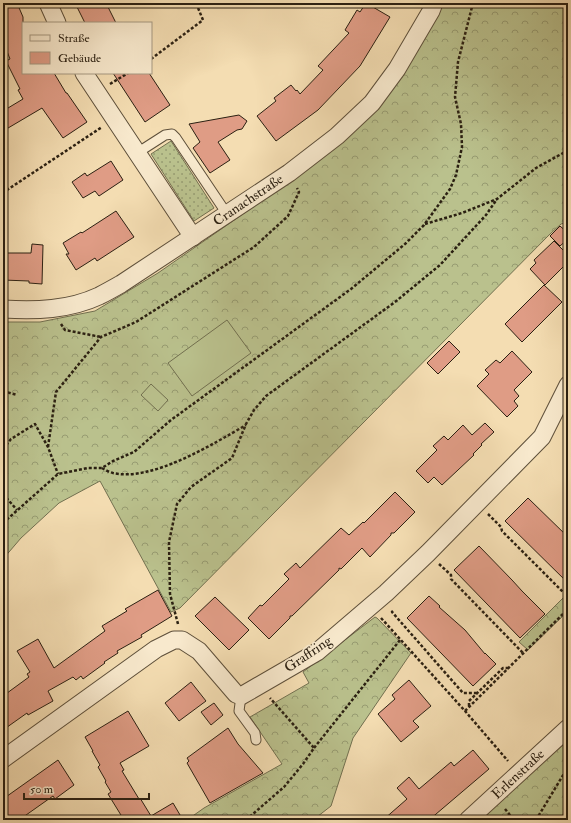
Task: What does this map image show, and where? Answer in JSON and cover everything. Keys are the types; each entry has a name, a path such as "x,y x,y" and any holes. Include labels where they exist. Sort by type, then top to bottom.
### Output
{"street":[{"path":"48,3 57,22"},
{"name":"Cranachstraße","path":"3,309 25,311 66,307 99,296 121,284 289,173 337,136 372,103 397,69 431,11 434,3"},
{"path":"85,74 193,237"},
{"name":"Graffring","path":"241,696 317,652 386,593 428,553 542,437 568,384"},
{"path":"3,759 156,649 174,640 182,640 199,651 233,691 241,696"},
{"name":"Erlenstraße","path":"468,820 568,728"}],"lane":[{"path":"137,153 165,135 172,134 227,214"},
{"path":"241,696 239,711 255,733 256,740"}],"path":[{"path":"152,58 204,20 196,3"},
{"path":"102,468 113,461 134,452 171,420 351,289 405,244 424,224 450,189 456,175 462,147 461,124 455,97 458,62 473,3"},
{"path":"111,84 126,74"},
{"path":"3,205 7,190 96,130"},
{"path":"424,224 462,213 497,199 536,168 565,152 568,144"},
{"path":"565,152 568,159"},
{"path":"48,447 56,392 101,337 136,322 254,247 288,216 299,192 289,173"},
{"path":"182,640 170,594 169,542 178,504 191,488 232,458 246,424 254,410 266,396 395,302 440,265 486,215 497,199"},
{"path":"49,309 66,330 101,337"},
{"path":"3,391 17,395"},
{"path":"3,449 11,439 35,424 48,447 58,474"},
{"path":"3,523 58,474 88,468 102,468 112,473 126,474 146,472 162,467 210,445 246,424"},
{"path":"3,494 17,510"},
{"path":"477,503 501,526 502,530 568,597"},
{"path":"428,553 524,653"},
{"path":"371,606 400,640 466,711 519,774"},
{"path":"466,711 568,609"},
{"path":"393,610 392,612 463,693 477,693"},
{"path":"246,820 284,787 400,640"},
{"path":"469,707 468,702 477,693 503,668 508,668"},
{"path":"259,686 314,748"},
{"path":"536,820 568,767"}],"green space":[{"path":"444,3 556,3 568,13 568,222 561,224 550,234 180,608 171,612 100,481 59,503 21,538 3,559 3,322 40,322 95,311 158,273 286,184 377,110 406,67"},
{"path":"171,141 214,208 194,221 151,154"},
{"path":"227,320 251,353 192,396 168,363"},
{"path":"151,384 168,400 158,411 141,395"},
{"path":"568,593 568,611 528,650 519,642"},
{"path":"375,617 411,653 353,738 331,806 313,820 187,820 204,808 282,764 250,717 309,683 303,672"},
{"path":"568,738 568,820 480,820"}],"building":[{"path":"3,3 17,3 23,17 22,74 55,74 87,122 63,138 42,108 3,131 3,111 23,99 18,90 20,89 6,61 10,59 3,41"},
{"path":"85,3 106,3 116,22 84,22 77,7"},
{"path":"366,3 390,17 360,66 318,110 276,141 257,116 276,101 274,98 291,85 300,94 323,70 318,66 349,33 345,30 357,10 360,12"},
{"path":"114,74 150,74 170,105 145,122"},
{"path":"239,115 247,121 242,129 237,130 218,142 230,160 210,173 193,148 200,142 189,124"},
{"path":"111,161 123,180 99,196 95,191 83,198 72,182 85,173 87,176"},
{"path":"116,211 134,237 97,261 95,258 76,270 66,254 69,254 63,243 81,232 82,233"},
{"path":"560,226 568,233 568,239 560,246 550,236"},
{"path":"554,241 568,255 568,262 545,285 530,269 536,263 534,260"},
{"path":"32,244 43,245 42,284 29,283 29,281 3,280 3,253 31,253"},
{"path":"544,285 562,302 522,342 505,324"},
{"path":"449,341 460,352 438,374 427,363"},
{"path":"512,351 532,372 514,390 519,396 514,401 518,406 507,417 477,386 489,374 485,370 496,360 500,363"},
{"path":"485,423 494,432 481,444 482,445 473,454 474,455 442,485 434,477 428,483 416,471 437,450 433,446 444,436 448,440 463,425 472,435"},
{"path":"395,492 415,512 394,533 391,533 391,535 370,557 362,548 341,569 339,568 339,570 292,616 290,616 290,618 269,639 248,618 289,579 284,574 296,563 300,568 341,528 349,535 363,522 364,523"},
{"path":"528,498 568,537 568,583 505,521"},
{"path":"479,546 545,614 520,638 454,570"},
{"path":"158,590 172,616 141,635 142,637 117,651 118,653 83,679 81,676 76,680 73,677 48,691 53,701 28,715 27,713 3,730 3,696 29,677 27,674 30,672 17,651 38,639 54,668 105,631 102,626 127,611 125,609"},
{"path":"429,596 465,630 485,654 496,664 473,686 407,618"},
{"path":"215,597 249,630 229,650 195,616"},
{"path":"409,680 431,706 413,721 419,727 401,742 378,714 395,699 392,695"},
{"path":"191,682 206,701 179,721 165,703"},
{"path":"214,703 223,715 211,725 201,712"},
{"path":"128,711 149,746 120,763 124,770 122,771 151,816 173,803 183,820 124,820 108,794 111,792 98,767 100,765 85,737"},
{"path":"228,728 238,744 263,773 210,803 187,763 189,761 187,758"},
{"path":"473,750 489,769 429,820 383,820 407,799 397,788 409,777 419,789 451,762 454,766"},
{"path":"58,760 74,785 55,799 53,796 19,820 3,820 3,799"}]}
